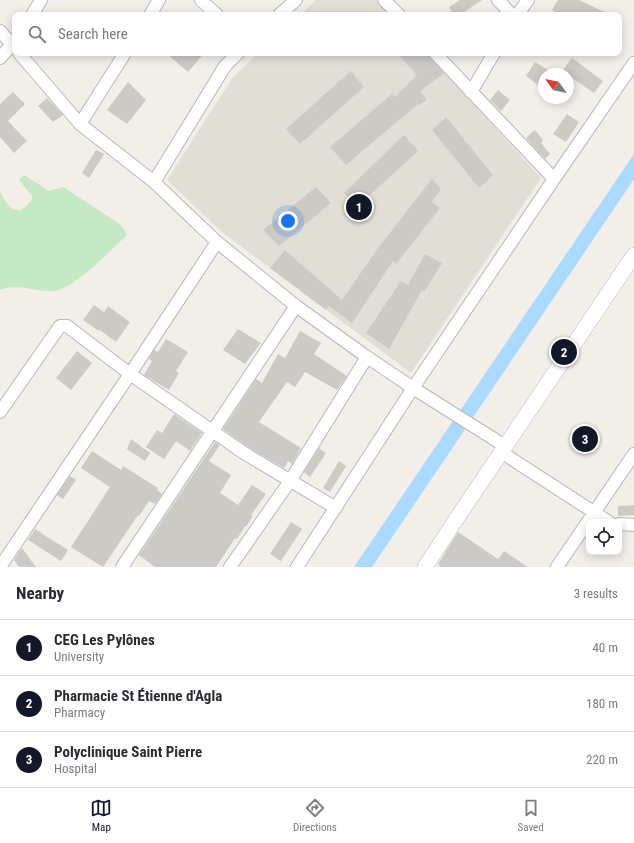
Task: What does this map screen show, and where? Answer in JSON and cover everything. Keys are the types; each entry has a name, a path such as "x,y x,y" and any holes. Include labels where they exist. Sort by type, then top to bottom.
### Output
{"street":[{"path":"34,12 41,0"},
{"path":"152,12 159,0"},
{"path":"201,0 214,12"},
{"path":"282,12 296,0"},
{"path":"384,0 396,12"},
{"path":"498,0 509,12"},
{"path":"519,12 528,0"},
{"path":"0,31 12,44"},
{"path":"0,58 12,49"},
{"path":"23,56 80,124 154,182 217,242 296,306 367,357 469,423 604,519"},
{"path":"80,124 124,56"},
{"path":"154,182 225,66 235,56"},
{"path":"438,56 554,179"},
{"path":"471,92 492,56"},
{"path":"297,567 413,388 634,63"},
{"path":"0,567 217,242"},
{"path":"425,567 634,256"},
{"path":"122,567 296,306"},
{"path":"0,412 60,326 67,326 130,374 213,430 244,453 336,508"},
{"path":"230,567 290,481 367,357"},
{"path":"557,567 634,454"},
{"path":"622,524 634,525"}],"shaded area":[{"path":"316,0 380,0 390,12 303,12"},
{"path":"256,56 431,56 541,178 411,373 223,233 167,180 233,77"}],"green space":[{"path":"24,175 49,191 63,187 121,225 127,235 92,268 62,289 47,291 14,287 0,290 0,192 14,210 24,208 30,203 33,197 19,180"}],"water":[{"path":"634,154 634,179 372,567 354,567"}],"building":[{"path":"460,0 482,0 464,12 452,12 449,7"},
{"path":"558,0 579,0 605,12 555,12 552,10"},
{"path":"169,56 201,56 188,72"},
{"path":"400,56 429,56 444,73 420,91 427,100 418,104 346,165 330,147 392,94 395,97 417,75"},
{"path":"572,58 603,81 594,93 574,79 574,68 564,68"},
{"path":"535,62 545,68 538,68 538,85 526,76"},
{"path":"351,71 364,87 300,144 286,129"},
{"path":"128,82 146,100 127,124 107,110"},
{"path":"498,90 510,100 501,111 490,100"},
{"path":"13,92 25,104 8,121 27,141 14,153 0,137 0,104"},
{"path":"47,98 63,115 53,122 38,106"},
{"path":"567,114 579,122 566,142 553,134"},
{"path":"446,117 493,175 479,188 432,130"},
{"path":"535,130 543,140 541,143 550,154 545,159 526,138"},
{"path":"404,135 418,151 357,207 344,193"},
{"path":"96,150 104,154 89,178 82,173"},
{"path":"432,179 441,189 432,202 440,208 396,264 393,261 352,323 329,306 326,310 270,268 285,250 342,300 378,248"},
{"path":"316,187 331,203 279,246 263,230"},
{"path":"425,254 442,263 424,292 422,290 389,349 366,333 401,281 408,285"},
{"path":"94,305 104,312 108,306 130,322 116,342 83,320"},
{"path":"238,329 261,343 245,364 223,350"},
{"path":"300,331 321,343 314,354 347,376 337,390 305,372 295,387 287,382 259,422 301,448 292,464 288,461 284,468 248,447 223,429 256,379 262,383 278,354 285,358"},
{"path":"166,339 188,352 176,371 179,373 169,390 144,375 152,361 149,359 154,350 158,352"},
{"path":"77,351 92,363 71,390 56,378"},
{"path":"174,414 202,433 190,451 176,441 164,459 146,447 157,430 162,433"},
{"path":"131,439 150,453 145,461 127,449"},
{"path":"215,442 220,445 209,461 231,475 220,493 238,505 252,485 266,494 251,515 253,516 246,527 245,526 237,539 235,538 216,567 155,567 139,555"},
{"path":"319,448 326,453 310,477 304,472"},
{"path":"92,451 121,470 123,466 158,488 157,490 162,494 155,504 149,501 103,567 71,547 110,487 81,468"},
{"path":"339,461 346,466 330,492 323,488"},
{"path":"70,476 76,480 63,499 57,495"},
{"path":"634,505 634,515 618,516 618,506"},
{"path":"291,522 302,529 281,561 270,554"},
{"path":"35,529 68,550 61,561 28,540"},
{"path":"458,532 498,559 504,551 528,567 441,567 438,564"},
{"path":"22,548 36,567 19,567 14,560"}],"place":[{"name":"CEG Les Pylônes","path":"359,207"},
{"name":"Pharmacie St Étienne d'Agla","path":"564,352"},
{"name":"Polyclinique Saint Pierre","path":"585,439"}]}
